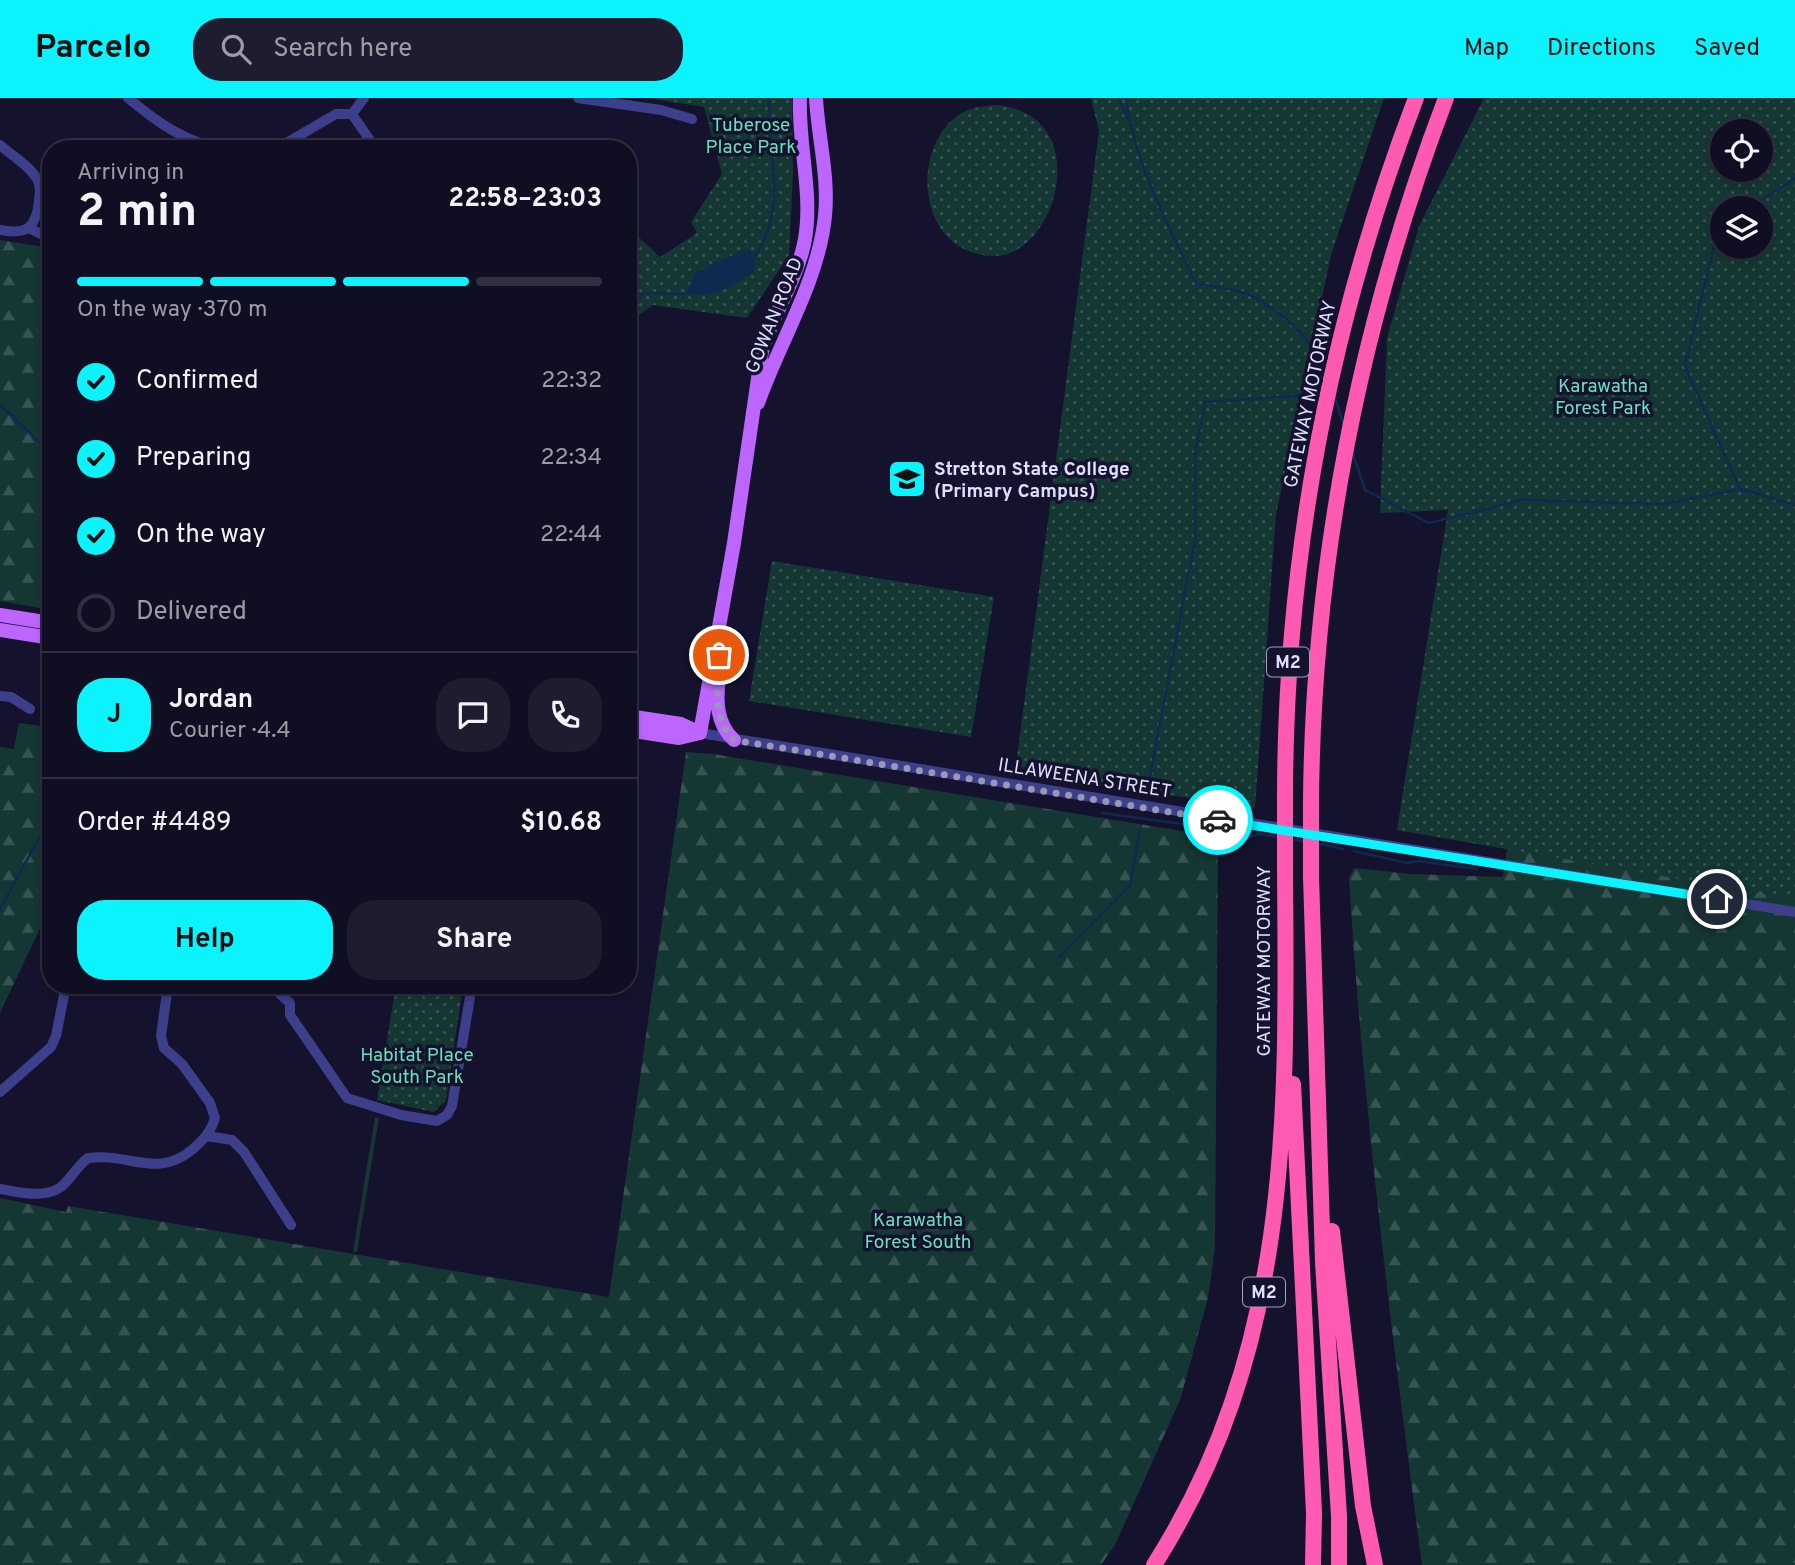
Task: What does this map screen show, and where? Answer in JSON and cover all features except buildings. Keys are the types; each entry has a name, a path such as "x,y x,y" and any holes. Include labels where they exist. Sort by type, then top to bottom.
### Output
{"highway":[{"name":"GATEWAY MOTORWAY","path":"1154,1565 1194,1495 1219,1441 1236,1397 1260,1310 1276,1213 1286,998 1285,797 1289,647 1303,528 1320,427 1349,300 1379,201 1416,98"},
{"name":"M2","path":"1339,1565 1339,1516 1323,1262 1321,1115 1311,876 1316,662 1331,532 1347,434 1376,308 1410,195 1446,98"},
{"path":"1286,998 1291,1019 1314,1513 1313,1565"},
{"path":"1321,1115 1326,1138 1335,1264 1363,1506 1375,1565"}],"main road":[{"name":"GOWAN ROAD","path":"700,733 718,639 752,421 755,383 771,322 795,274 805,239 806,183 800,98"},
{"name":"GOWAN ROAD","path":"752,421 778,351 798,313 819,249 825,213 824,163 816,98"},
{"path":"0,615 42,622"},
{"path":"0,630 42,637"},
{"path":"718,639 717,703 724,727 734,740"},
{"name":"ILLAWEENA STREET","path":"637,717 681,724 700,733"},
{"name":"ILLAWEENA STREET","path":"637,731 679,738 700,733"}],"street":[{"path":"128,98 165,129 189,140"},
{"path":"352,114 364,98"},
{"path":"578,98 661,110 692,119"},
{"path":"291,140 336,114 352,114"},
{"path":"352,114 370,140"},
{"path":"0,145 39,181 41,189 37,219 31,229 19,233 0,230"},
{"path":"31,229 42,234"},
{"path":"0,696 11,697 30,709"},
{"name":"ILLAWEENA STREET","path":"700,733 1795,912"},
{"path":"0,1092 51,1047 56,1036 64,994"},
{"path":"0,1189 31,1194 50,1192 62,1186 88,1158 104,1156 164,1166 179,1161 207,1136 215,1118 210,1103 181,1064 164,1048 161,1037 167,994"},
{"path":"280,994 290,1003 290,1015 347,1098 401,1115 437,1121 447,1115 452,1106 471,994"},
{"path":"207,1136 232,1140 244,1152 291,1225"}],"green space":[{"name":"Tuberose Place Park","path":"648,98 792,98 793,174 789,255 747,318 653,305 637,317 637,236 660,257 697,233 691,222 722,174 704,107"},
{"path":"1091,98 1384,98 1331,255 1276,514 1255,808 1046,776 1016,765 1099,131"},
{"name":"Karawatha Forest Park","path":"1484,98 1795,98 1795,899 1397,830 1448,510 1380,513 1387,338 1419,226"},
{"path":"996,105 1027,114 1047,133 1056,157 1056,184 1049,211 1035,234 1016,250 994,256 968,251 949,238 936,219 929,197 928,173 933,150 944,130 960,114 978,107"},
{"path":"0,240 42,247 42,608 0,601"},
{"path":"1795,516 1795,1565 1422,1565 1370,1136 1349,878 1354,868 1410,874 1503,877 1507,849 1397,830"},
{"path":"772,561 994,597 971,737 749,701"},
{"path":"42,720 42,924 0,1013 0,747 14,749 19,723 41,726"},
{"name":"Karawatha Forest South","path":"686,752 713,754 1218,837 1215,1248 1208,1298 1180,1400 1115,1545 1101,1565 0,1565 0,1198 66,1212 68,1206 609,1297"},
{"name":"Habitat Place South Park","path":"395,994 462,994 446,1100 434,1112 377,1100"},
{"path":"375,1117 379,1118 357,1252 353,1252"}],"water":[{"path":"746,249 756,254 754,271 730,287 714,293 685,294 696,272"}],"waterway":[{"path":"756,255 766,236 774,198 769,98"},
{"path":"1119,98 1127,118"},
{"path":"1126,98 1144,168 1196,283 1250,295 1273,309 1304,337 1325,372"},
{"path":"1768,196 1795,178"},
{"path":"1711,259 1685,366 1740,489"},
{"path":"637,301 644,293 686,294"},
{"path":"1147,792 1195,540 1195,454 1205,402 1321,394"},
{"path":"1335,398 1344,425"},
{"path":"0,405 42,445"},
{"path":"1352,451 1365,490 1429,523 1522,500 1663,504 1740,489 1795,505"},
{"path":"1102,813 1204,827"},
{"path":"1058,958 1130,885 1141,825"},
{"path":"1215,829 1225,831"},
{"path":"0,909 42,832"},
{"path":"1248,838 1258,834 1278,837"},
{"path":"1291,839 1305,842"},
{"path":"1315,843 1343,849"},
{"path":"1354,851 1407,863 1419,861 1477,869"}],"way so far":[{"path":"719,655 717,703 726,731 734,740 1218,820"}],"place":[{"name":"Stretton State College (Primary Campus)","path":"907,479"}],"route":[{"path":"1218,820 1338,836 1717,899"}]}
